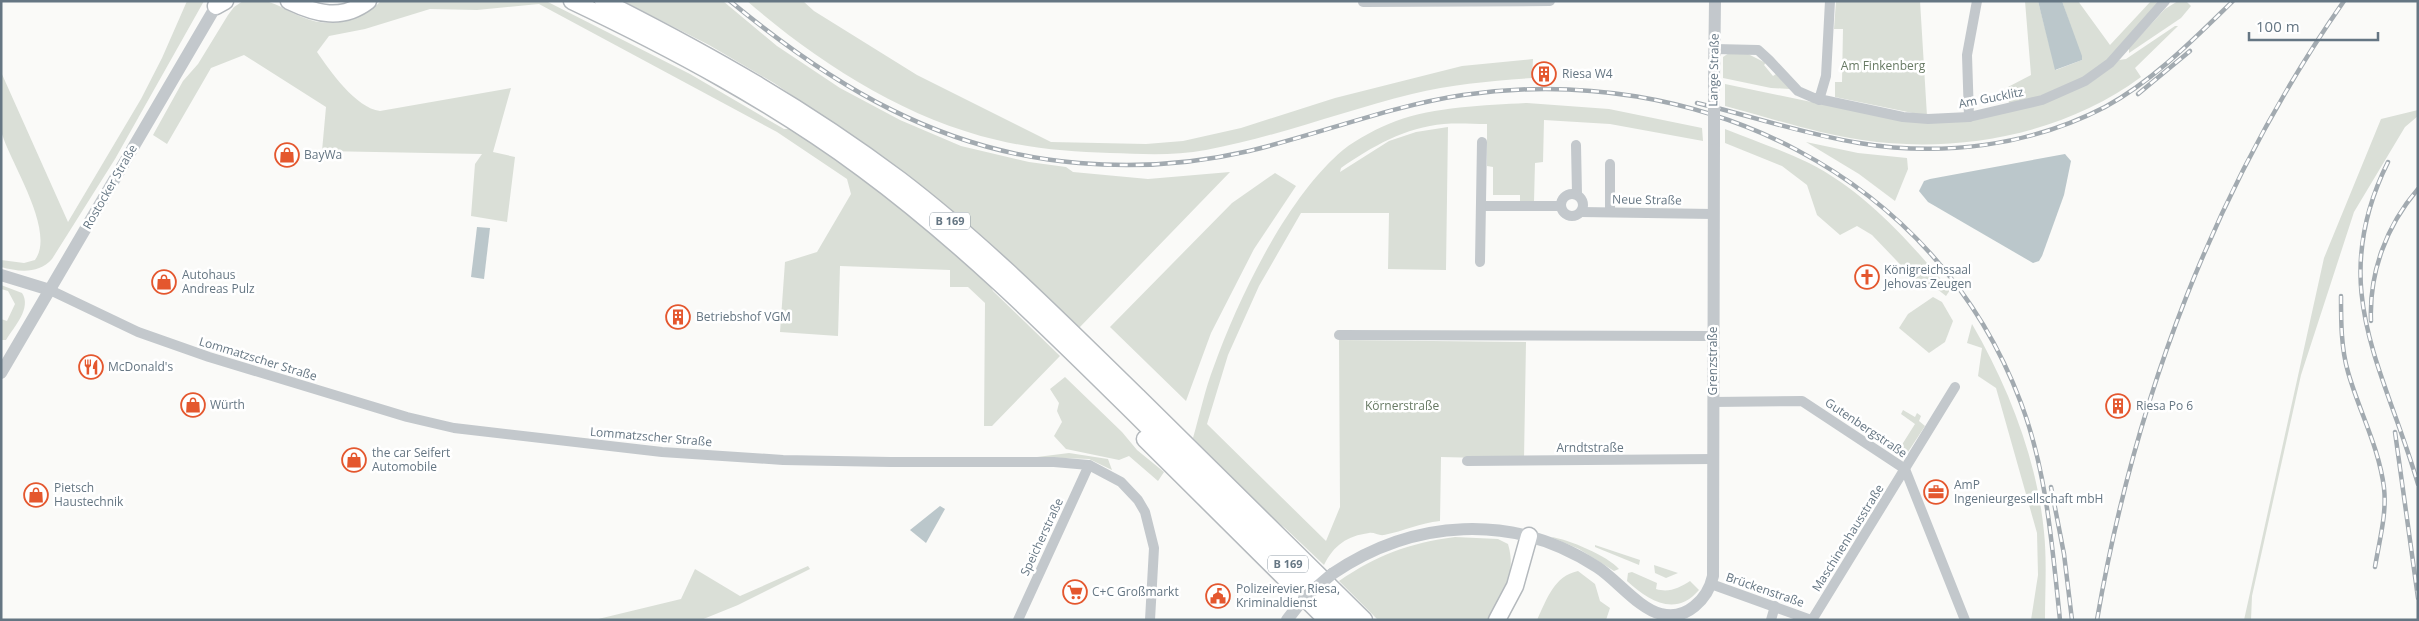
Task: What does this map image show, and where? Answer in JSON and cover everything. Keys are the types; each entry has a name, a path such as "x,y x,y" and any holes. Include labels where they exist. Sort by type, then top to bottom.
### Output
{"highway":[{"path":"289,1 328,15 353,9 368,1"},
{"name":"B 169","path":"572,1 652,40 789,118 862,168 957,243 1113,392 1345,620"},
{"name":"B 169","path":"603,1 693,46 788,102 901,181 966,234 1094,354 1364,620"},
{"path":"1113,392 1124,416 1130,423 1326,620"},
{"path":"1497,620 1515,586 1529,536"}],"street":[{"path":"1363,2 1550,1"},
{"name":"Lange Straße","path":"1714,139 1715,1"},
{"path":"1819,100 1826,76 1830,1"},
{"path":"1968,118 1967,44 1977,1"},
{"name":"Am Gucklitz","path":"1715,49 1758,50 1770,60 1798,91 1819,100 1903,117 1928,119 1968,118 2042,100 2085,81 2110,63 2165,1"},
{"name":"Rostocker Straße","path":"1,373 220,3"},
{"name":"Grenzstraße","path":"1711,584 1714,139"},
{"path":"1480,262 1482,142"},
{"path":"1560,206 1565,214 1570,216 1581,212 1582,200 1577,194 1576,145"},
{"path":"1610,164 1610,212"},
{"path":"1560,206 1564,196 1570,193 1577,194"},
{"path":"1482,206 1560,206"},
{"name":"Neue Straße","path":"1581,212 1713,214"},
{"path":"1,275 50,290"},
{"name":"Lommatzscher Straße","path":"50,290 138,332 192,352 398,414 454,428 662,452 783,460 1054,462 1089,465 1121,482 1130,490 1145,512 1154,548 1150,620"},
{"path":"1339,335 1713,336"},
{"name":"Maschinenhausstraße","path":"1812,620 1955,387"},
{"name":"Gutenbergstraße","path":"1713,402 1802,402 1905,469 1965,620"},
{"name":"Arndtstraße","path":"1467,461 1713,459"},
{"name":"Speicherstraße","path":"1018,620 1089,465"},
{"path":"1288,620 1304,598 1332,574 1375,548 1414,535 1476,528 1501,530 1554,544 1581,557 1616,580 1644,605 1661,614 1680,613 1695,606 1704,598 1711,584"},
{"name":"Brückenstraße","path":"1711,584 1812,620"},
{"path":"1771,620 1775,606"}],"green space":[{"path":"187,1 204,1 115,159 52,259 47,264 35,269 22,271 1,267 1,260 24,263 35,260 40,247 40,232 30,197 2,134 1,72 68,222 141,99 162,58"},
{"path":"243,1 266,1 312,21 334,23 364,14 381,1 546,1 690,74 784,129 791,129 886,195 988,281 993,291 1060,356 992,426 984,426 985,303 968,287 950,287 950,270 840,266 838,336 780,332 785,262 817,252 851,194 847,179 777,132 539,4 477,10 430,9 365,29 329,36 317,52 344,88 362,103 380,111 511,88 493,152 515,157 507,222 471,216 475,164 482,154 322,151 326,107 244,55 211,68 167,144 153,135 183,81 198,64 234,7"},
{"path":"623,1 723,1 777,46 840,88 900,120 961,146 1029,162 1066,167 1073,172 1148,179 1230,172 1079,328 928,192 879,155 774,83 709,45"},
{"path":"747,1 803,1 814,11 917,75 1051,142 1146,144 1183,141 1241,128 1335,98 1462,66 1533,59 1532,78 1472,83 1427,91 1232,145 1194,152 1146,154 1053,150 997,140 963,130 929,118 896,103 864,86 803,46"},
{"name":"Am Finkenberg","path":"1836,1 1920,1 1927,116 1835,97 1835,82 1842,82 1843,29 1834,29"},
{"path":"2025,1 2038,1 2056,70 2082,60 2062,1 2078,1 2110,45 2151,1 2161,1 2126,42 2095,70 2066,86 2009,106 2008,87 2031,75"},
{"path":"2178,1 2186,1 2191,6 2181,18 2129,53 2129,48 2165,9"},
{"path":"2175,26 2178,26 2135,68 2141,77 2110,97 2078,113 2008,136 1971,142 1898,144 1844,137 1725,106 1725,84 1893,119 1957,121 2090,83 2119,60 2126,59"},
{"path":"1729,53 1748,54 1766,63 1764,65 1773,76 1776,74 1790,89 1771,88 1723,78 1723,57"},
{"name":"Körnerstraße","path":"1527,103 1609,109 1702,128 1703,141 1610,124 1544,120 1543,162 1535,163 1534,202 1520,202 1520,195 1493,195 1493,167 1487,166 1487,124 1444,124 1416,129 1390,139 1341,168 1340,172 1389,141 1416,132 1448,127 1446,270 1388,269 1389,213 1301,213 1259,286 1228,355 1207,424 1326,541 1340,507 1339,340 1526,342 1524,459 1441,457 1440,521 1384,535 1371,533 1354,536 1337,547 1324,565 1285,528 1267,514 1193,438 1205,393 1224,339 1251,280 1284,221 1322,170 1343,150 1362,137 1382,127 1411,116 1460,107"},
{"path":"2418,110 2418,116 2405,127 2354,212 2301,375 2252,596 2251,620 2244,620 2324,258 2381,119"},
{"path":"1725,129 1809,163 1849,188 1903,236 1950,290 1946,296 1932,285 1918,283 1872,235 1857,226 1840,235 1817,215 1807,185 1782,166 1725,143"},
{"path":"1806,142 1858,153 1907,158 1908,169 1895,201 1859,174"},
{"path":"1275,173 1296,186 1254,249 1211,333 1186,401 1110,327 1232,203"},
{"path":"1,285 22,293 25,299 21,317 6,340 1,340 1,319 7,321 15,304 8,291 1,289"},
{"path":"1933,297 1942,302 1953,321 1945,342 1929,353 1899,328 1908,314"},
{"path":"1972,324 2009,398 2028,450 2035,477 2045,543 2045,620 2031,620 2038,575 2037,533 1996,388 1978,376 1982,348 1967,343"},
{"path":"1065,377 1122,432 1137,450 1164,472 1158,481 1129,456 1119,460 1066,449 1054,436 1062,422 1057,411 1059,403 1050,389"},
{"path":"1903,410 1915,417 1917,413 1921,416 1919,421 1925,426 1906,455 1903,456 1884,446 1886,444 1898,451 1915,424 1901,414"},
{"path":"1069,453 1108,459 1112,470 1089,459 1037,457"},
{"path":"1455,537 1498,539 1508,544 1511,565 1510,575 1499,602 1488,620 1378,620 1339,581 1380,557 1423,543"},
{"path":"1551,537 1587,549 1614,564 1619,569 1614,571 1579,549"},
{"path":"1595,545 1640,560 1639,565 1595,547"},
{"path":"1654,565 1678,573 1666,578 1655,573"},
{"path":"808,566 810,569 738,605 701,620 594,620 681,599 695,569 740,596"},
{"path":"1578,571 1595,584 1600,601 1610,608 1606,620 1537,620 1557,583"},
{"path":"1632,572 1657,583 1656,589 1674,589 1690,581 1699,590 1681,603 1662,603 1653,600 1627,581 1628,573"}],"shaded area":[{"path":"2038,1 2062,1 2082,60 2055,70"},
{"path":"2065,154 2071,161 2064,195 2042,256 2039,261 2033,263 1928,202 1919,191 1924,181 1930,179"},
{"path":"477,227 490,228 484,279 471,277"},
{"path":"940,506 945,509 926,543 910,530"}],"railway":[{"path":"730,1 809,61 850,87 892,110 936,130 981,145 1029,156 1079,163 1143,165 1207,159 1249,151 1382,113 1436,100 1463,95 1551,89 1637,97 1720,117 1798,150 1868,196 1930,253 1982,323 2021,403 2030,429 2043,482 2060,620"},
{"path":"1697,103 1818,135 1859,143 1921,149 1985,145 2046,131 2076,120 2123,97 2172,59 2233,1"},
{"path":"2097,620 2113,537 2133,456 2158,375 2186,297 2219,220 2256,145 2298,72 2344,1"},
{"path":"2138,94 2190,51"},
{"path":"2388,162 2370,207 2362,248 2361,287 2367,325 2377,363 2418,484"},
{"path":"2371,321 2373,285 2382,251 2397,218 2418,189"},
{"path":"2341,296 2342,334 2346,363 2352,386 2378,458 2384,488 2384,518 2375,567"},
{"path":"2395,432 2418,598"},
{"path":"2051,487 2064,554 2072,620"}],"place":[{"name":"Riesa W4","path":"1544,74"},
{"name":"BayWa","path":"287,155"},
{"name":"Königreichssaal Jehovas Zeugen","path":"1867,277"},
{"name":"Autohaus Andreas Pulz","path":"164,282"},
{"name":"Betriebshof VGM","path":"678,317"},
{"name":"McDonald's","path":"91,367"},
{"name":"Würth","path":"193,405"},
{"name":"Riesa Po 6","path":"2118,406"},
{"name":"the car Seifert Automobile","path":"354,460"},
{"name":"AmP Ingenieurgesellschaft mbH","path":"1936,492"},
{"name":"Pietsch Haustechnik","path":"36,495"},
{"name":"C+C Großmarkt","path":"1075,592"},
{"name":"Polizeirevier Riesa, Kriminaldienst","path":"1218,596"}]}
